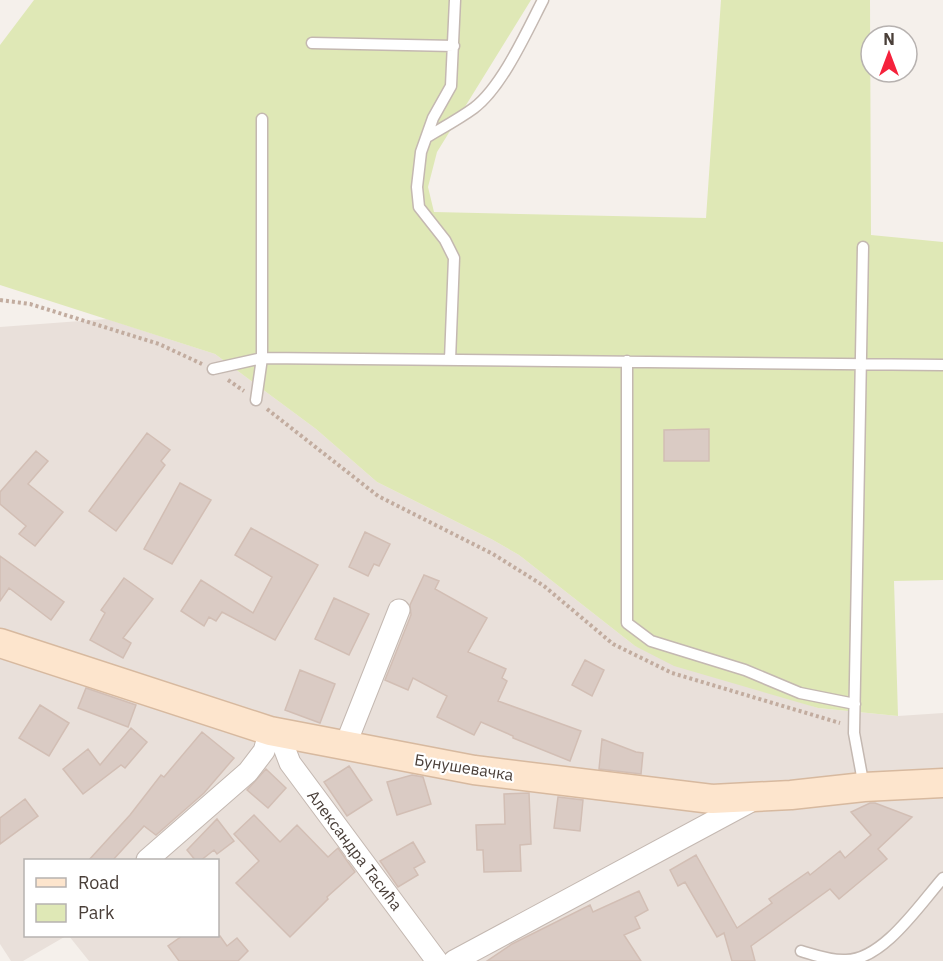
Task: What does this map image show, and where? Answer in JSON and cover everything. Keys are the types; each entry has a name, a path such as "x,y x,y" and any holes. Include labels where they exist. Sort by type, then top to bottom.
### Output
{"street":[{"path":"345,746 399,610"},
{"name":"Бунушевачка","path":"0,643 277,733 474,770 712,799 943,783"},
{"path":"149,859 248,772 277,733"},
{"name":"Александра Тасића","path":"277,733 290,763 437,961"},
{"path":"454,961 758,797"}],"lane":[{"path":"450,360 454,258 445,240 419,207 417,187 421,152 433,118 451,86 454,0"},
{"path":"427,137 475,107 493,88 543,0"},
{"path":"312,44 454,46"},
{"path":"256,400 262,358 262,118"},
{"path":"863,247 854,733 864,787"},
{"path":"213,369 262,358 943,365"},
{"path":"627,361 627,624 651,641 745,670 800,693 855,704"},
{"path":"801,951 845,961 867,956 878,950 892,936 943,878"}],"path":[{"path":"0,300 30,304 159,344 213,369 378,496 493,554 544,586 613,644 672,673 838,722 854,733"}],"shaded area":[{"path":"107,319 215,354 316,429 377,482 519,555 635,646 818,708 898,716 943,713 943,961 89,961 70,937 219,937 219,859 24,859 24,937 64,937 23,961 11,961 0,944 0,327"}],"green space":[{"path":"34,0 531,0 437,152 428,187 434,212 706,218 721,0 870,0 870,24 859,24 859,84 870,84 871,235 943,242 943,580 894,581 898,716 818,708 674,666 635,646 519,555 377,482 316,429 215,354 0,285 0,45"}],"building":[{"path":"709,429 709,461 664,461 664,430"},
{"path":"147,433 170,450 161,461 165,465 116,531 89,511"},
{"path":"36,451 48,461 28,484 63,512 35,546 19,534 26,526 0,504 0,492"},
{"path":"180,483 211,500 172,564 144,549"},
{"path":"251,528 318,565 275,640 222,612 216,621 209,617 204,626 181,611 201,580 253,613 272,577 235,555"},
{"path":"365,532 390,544 379,566 374,564 368,576 349,567"},
{"path":"0,556 64,602 51,620 9,588 0,601"},
{"path":"424,575 439,581 435,589 487,618 468,652 506,669 502,678 507,681 498,701 581,731 570,761 513,738 481,722 474,735 437,717 447,696 413,678 408,690 385,680 411,615 410,605"},
{"path":"124,578 153,599 123,638 131,643 123,658 90,640 105,613 101,610"},
{"path":"334,598 369,614 349,655 315,639"},
{"path":"585,660 604,670 592,696 572,685"},
{"path":"300,670 335,684 320,723 285,710"},
{"path":"86,688 136,705 128,727 78,708"},
{"path":"40,705 69,723 49,756 19,738"},
{"path":"131,728 147,742 125,768 121,765 83,794 63,769 88,749 100,765"},
{"path":"202,732 234,758 204,793 156,835 144,826 114,859 90,859 130,815 161,775 164,777"},
{"path":"602,739 643,753 641,774 599,769"},
{"path":"349,766 372,800 347,816 324,782"},
{"path":"266,769 286,788 268,808 247,790"},
{"path":"412,775 423,777 431,804 397,815 387,782"},
{"path":"529,793 531,844 520,845 521,871 484,872 483,850 477,850 476,825 505,824 504,794"},
{"path":"558,797 583,800 580,831 554,828"},
{"path":"25,799 38,816 0,844 0,818"},
{"path":"870,803 912,817 878,849 887,859 839,899 830,889 751,946 755,961 732,961 724,933 717,937 685,882 678,886 670,870 696,855 737,928 772,903 769,899 808,872 810,875 840,851 845,858 871,835 851,812"},
{"path":"254,815 280,842 297,825 328,857 338,848 355,872 327,897 328,899 290,937 236,883 259,861 234,834"},
{"path":"217,819 234,841 217,854 214,850 203,859 194,859 187,850"},
{"path":"413,842 425,862 414,868 418,875 398,887 380,861"},
{"path":"639,891 648,910 635,917 640,928 624,935 641,961 487,961 512,944 590,905 593,912"},
{"path":"220,936 227,946 237,938 248,951 238,961 179,961 168,946 181,937"}]}
